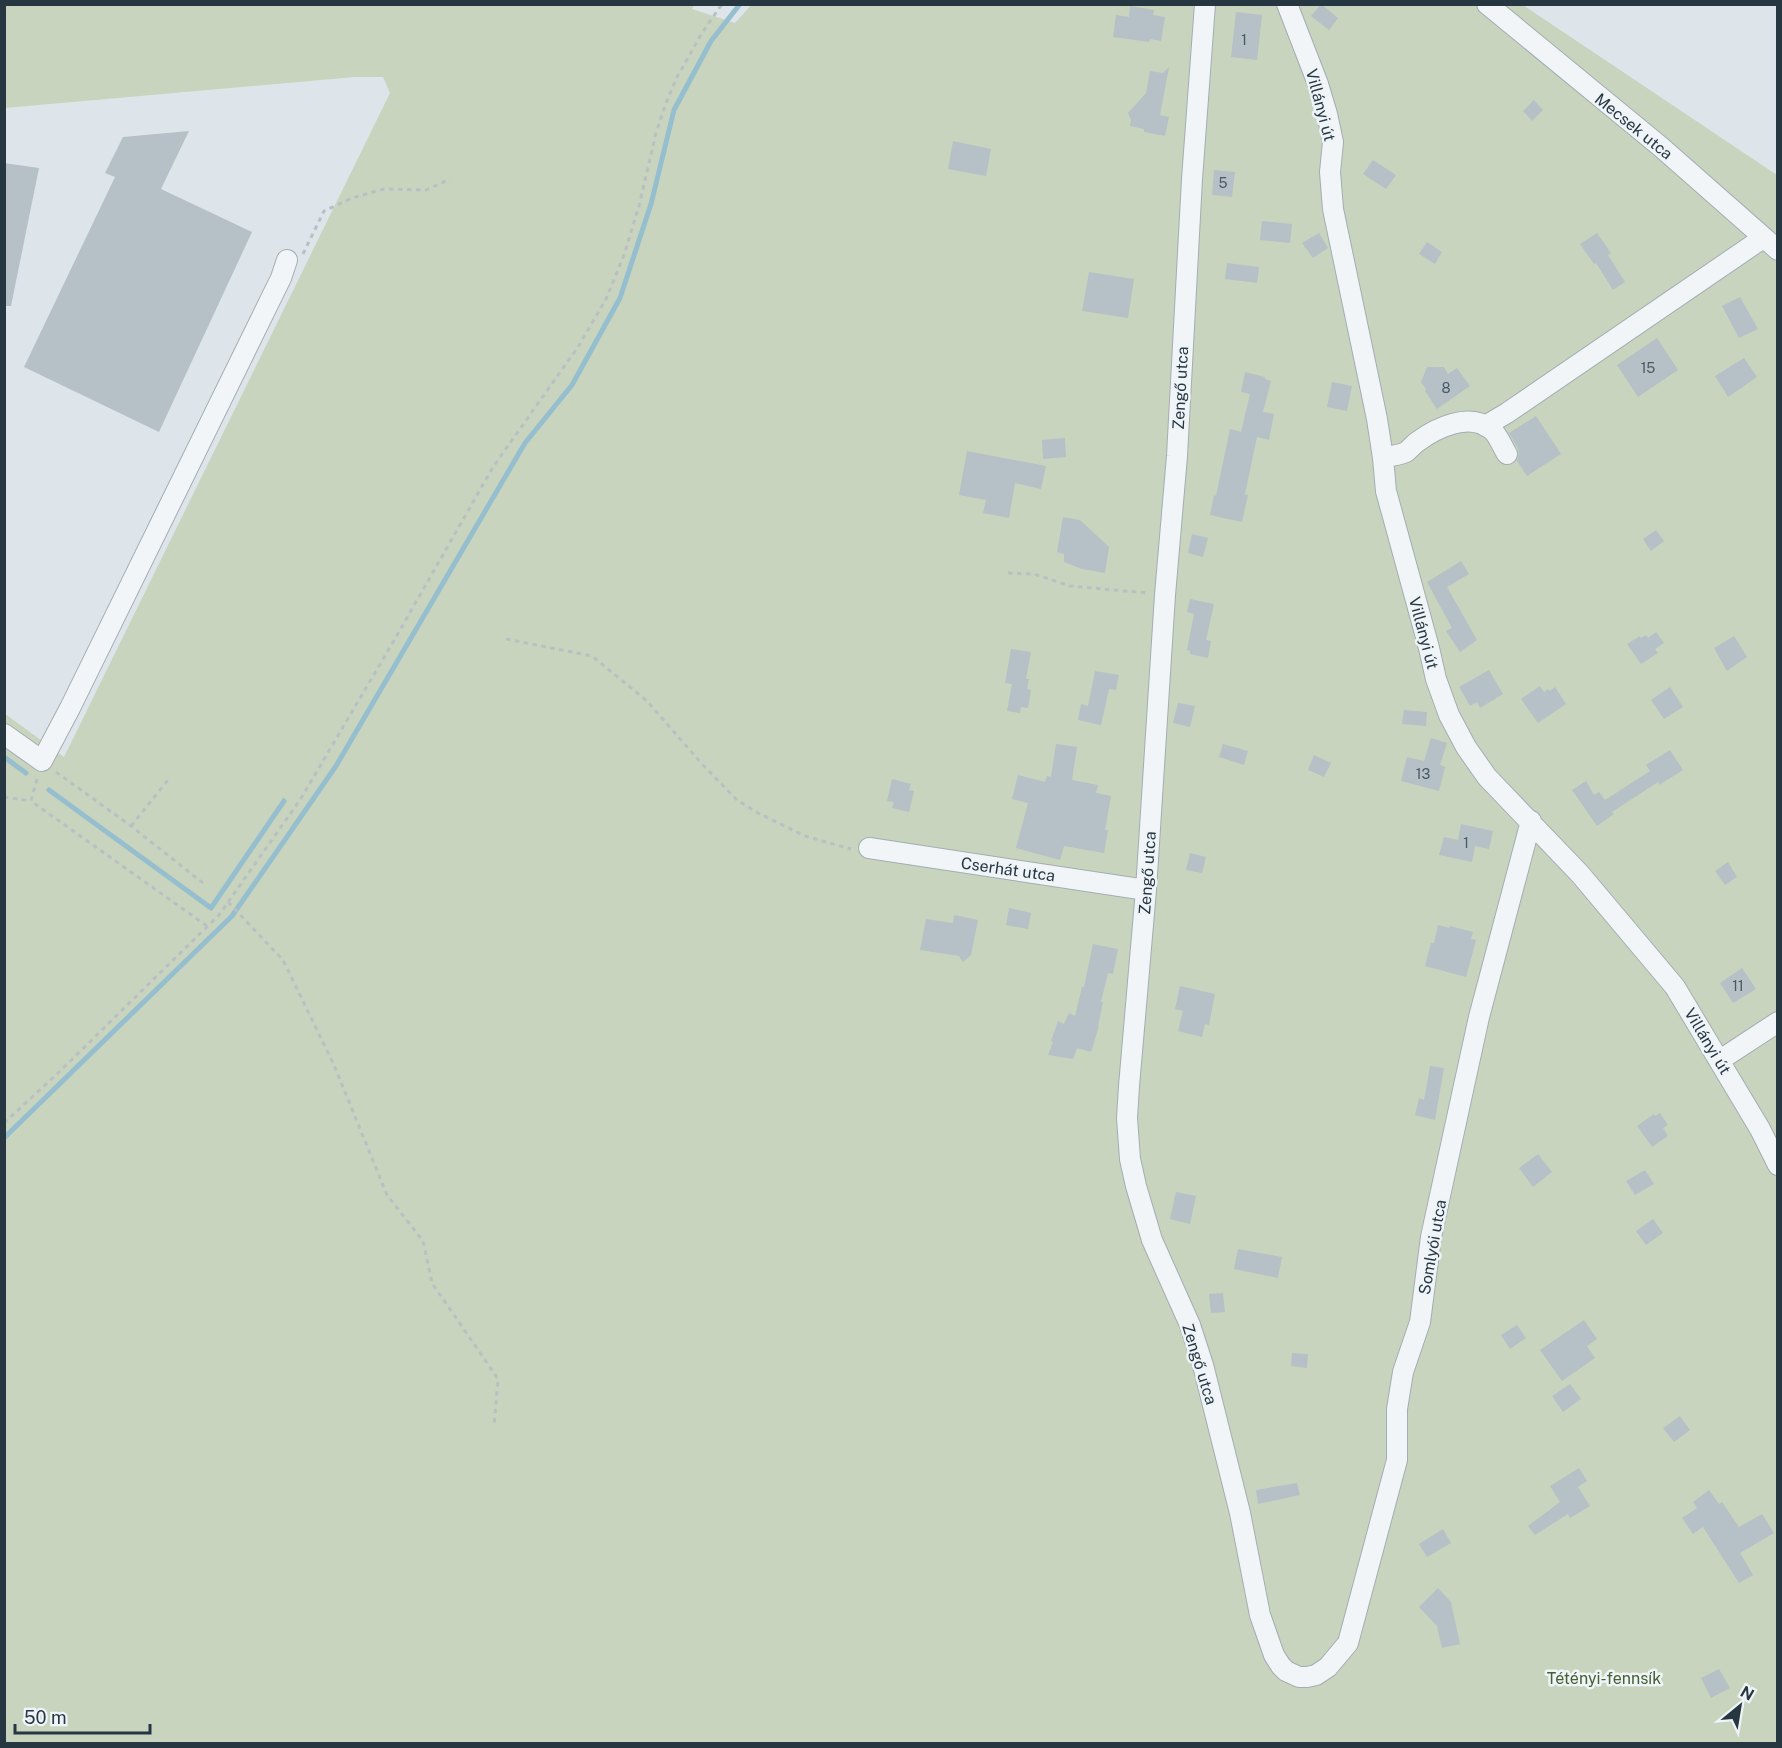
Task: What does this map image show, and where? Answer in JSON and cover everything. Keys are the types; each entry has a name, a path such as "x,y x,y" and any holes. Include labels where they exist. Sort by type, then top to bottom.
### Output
{"street":[{"name":"Zengő utca","path":"1205,4 1177,456 1127,1118 1130,1159 1152,1240 1190,1325 1203,1365 1240,1513 1260,1615 1274,1655 1286,1671 1299,1677 1316,1675 1328,1667"},
{"name":"Villányi út","path":"1287,4 1318,84 1333,142 1330,172 1333,209 1377,419 1386,491 1436,679 1449,715 1466,747 1488,777 1588,882 1675,987 1760,1129 1778,1165"},
{"name":"Mecsek utca","path":"1487,4 1669,154 1770,244"},
{"path":"1485,426 1770,244"},
{"path":"4,734 42,761 70,708 287,260"},
{"path":"1383,458 1405,453 1428,435 1461,422 1473,422 1493,431 1507,454"},
{"name":"Somlyói utca","path":"1328,1667 1348,1643 1396,1460 1397,1409 1403,1372 1420,1322 1431,1237 1479,1017 1531,821"},
{"name":"Cserhát utca","path":"869,848 1146,890"},
{"path":"1720,1060 1778,1022"}],"path":[{"path":"4,1123 66,1066 219,915 300,800 493,467 578,347 606,299 624,255 639,206 665,106 676,79 702,33 722,4"},
{"path":"1008,573 1034,574 1070,586 1165,595"},
{"path":"506,639 592,656 647,701 737,800 805,837 852,850 869,848"},
{"path":"31,801 42,761 131,826 203,883"},
{"path":"131,826 168,780"},
{"path":"4,797 31,801 208,927"},
{"path":"228,902 282,960 334,1065 387,1195 423,1241 432,1283 498,1378 494,1427"}],"green space":[{"name":"Tétényi-fennsík","path":"695,4 692,9 735,23 752,4 1523,5 1777,175 1777,1743 5,1743 4,713 64,757 390,93 383,77 355,77 5,108 5,5"}],"building":[{"path":"1321,4 1338,18 1329,30 1311,16"},
{"path":"1130,6 1154,10 1153,15 1165,17 1161,41 1150,39 1149,42 1113,37 1116,15 1129,17"},
{"path":"1236,12 1262,15 1257,60 1231,57"},
{"path":"1169,67 1160,115 1169,117 1165,136 1144,132 1144,129 1130,126 1131,120 1128,113 1146,93 1150,71 1163,73"},
{"path":"1534,100 1543,110 1532,121 1523,111"},
{"path":"189,131 161,189 252,232 159,432 24,367 115,177 105,173 123,137"},
{"path":"953,141 991,149 986,176 948,169"},
{"path":"1373,160 1396,175 1386,189 1363,174"},
{"path":"4,163 39,168 11,306 4,306"},
{"path":"1214,170 1235,172 1232,197 1212,195"},
{"path":"1262,221 1292,224 1290,243 1260,240"},
{"path":"1319,233 1328,248 1313,258 1302,243"},
{"path":"1597,233 1611,253 1608,255 1625,282 1613,290 1596,263 1594,264 1580,244"},
{"path":"1427,242 1442,252 1435,264 1419,254"},
{"path":"1227,263 1259,267 1257,283 1225,279"},
{"path":"1089,272 1134,279 1128,318 1082,311"},
{"path":"1740,297 1758,329 1739,338 1722,306"},
{"path":"1657,338 1678,370 1638,397 1617,365"},
{"path":"1744,358 1757,377 1728,397 1715,376"},
{"path":"1427,367 1444,367 1448,374 1457,368 1470,386 1437,409 1421,382"},
{"path":"1245,372 1265,377 1271,381 1263,412 1274,414 1269,440 1257,437 1245,494 1248,495 1242,522 1210,515 1230,429 1241,432 1250,394 1241,392"},
{"path":"1332,382 1352,386 1347,411 1327,407"},
{"path":"1536,416 1561,454 1527,476 1517,461 1518,448 1509,433"},
{"path":"1065,438 1066,457 1043,459 1042,440"},
{"path":"967,451 1046,466 1041,489 1015,483 1009,518 983,513 986,500 959,495"},
{"path":"1063,517 1080,520 1109,547 1105,573 1082,569 1064,562 1064,554 1057,552"},
{"path":"1656,530 1664,541 1651,551 1643,539"},
{"path":"1192,534 1208,538 1203,557 1188,553"},
{"path":"1461,561 1469,574 1447,587 1477,640 1460,652 1446,631 1452,628 1427,582"},
{"path":"1190,599 1214,604 1206,640 1211,641 1208,658 1190,654 1187,650 1194,614 1187,612"},
{"path":"1656,632 1664,643 1655,649 1658,653 1641,664 1627,644 1640,636 1641,638 1646,635 1648,638"},
{"path":"1734,636 1747,657 1727,671 1714,648"},
{"path":"1011,649 1031,652 1026,679 1029,679 1027,689 1031,690 1028,708 1021,707 1020,713 1007,711 1012,684 1005,683"},
{"path":"1489,670 1503,694 1480,708 1477,702 1470,706 1459,687"},
{"path":"1095,671 1119,675 1116,690 1109,689 1101,725 1078,720 1081,704 1088,706"},
{"path":"1540,686 1544,692 1555,687 1566,704 1538,723 1521,699"},
{"path":"1670,687 1683,707 1664,719 1651,700"},
{"path":"1178,703 1195,706 1190,727 1173,723"},
{"path":"1404,710 1427,712 1426,726 1402,724"},
{"path":"1431,738 1447,743 1440,765 1445,767 1439,791 1401,781 1407,757 1424,761"},
{"path":"1056,744 1077,747 1072,780 1098,785 1096,793 1111,796 1105,830 1108,830 1104,853 1064,846 1060,860 1016,848 1028,803 1012,799 1018,775 1045,782 1047,776 1051,777"},
{"path":"1223,744 1248,751 1244,765 1219,757"},
{"path":"1670,750 1683,770 1659,785 1658,782 1612,812 1614,814 1597,826 1572,790 1586,781 1594,795 1599,792 1605,800 1650,771 1646,765"},
{"path":"1314,755 1331,763 1324,777 1308,770"},
{"path":"892,779 911,784 909,790 914,791 909,812 892,808 894,802 887,801"},
{"path":"1461,824 1493,831 1489,849 1475,846 1472,862 1439,855 1444,837 1458,840"},
{"path":"1190,853 1206,857 1202,873 1186,870"},
{"path":"1728,862 1737,877 1725,885 1715,871"},
{"path":"1009,908 1031,913 1028,929 1006,925"},
{"path":"954,915 978,920 971,955 963,962 959,956 920,950 926,919 953,923"},
{"path":"1438,925 1473,932 1471,939 1476,940 1466,977 1425,966"},
{"path":"1093,944 1118,949 1113,974 1108,973 1101,1002 1103,1002 1099,1026 1091,1052 1077,1048 1073,1059 1048,1055 1058,1021 1064,1024 1069,1013 1075,1016"},
{"path":"1742,968 1756,989 1733,1003 1720,983"},
{"path":"1180,986 1215,994 1209,1025 1205,1024 1202,1037 1178,1031 1183,1011 1175,1009"},
{"path":"1430,1066 1444,1068 1435,1120 1415,1115 1419,1098 1424,1100"},
{"path":"1660,1113 1668,1125 1663,1128 1668,1136 1652,1147 1637,1126 1654,1114 1655,1116"},
{"path":"1538,1154 1552,1172 1533,1187 1519,1168"},
{"path":"1645,1170 1654,1184 1635,1195 1626,1181"},
{"path":"1176,1192 1196,1196 1190,1224 1170,1219"},
{"path":"1653,1219 1663,1233 1646,1245 1636,1231"},
{"path":"1238,1249 1282,1257 1278,1278 1234,1269"},
{"path":"1223,1293 1225,1312 1211,1313 1209,1294"},
{"path":"1584,1320 1597,1339 1587,1346 1595,1358 1562,1381 1540,1350"},
{"path":"1517,1325 1526,1338 1510,1349 1501,1335"},
{"path":"1292,1353 1308,1354 1307,1368 1291,1366"},
{"path":"1570,1384 1581,1399 1563,1412 1552,1396"},
{"path":"1680,1416 1690,1430 1674,1442 1663,1428"},
{"path":"1579,1468 1587,1481 1578,1487 1590,1506 1570,1518 1568,1514 1535,1535 1528,1526 1560,1502 1550,1486"},
{"path":"1297,1483 1300,1495 1258,1504 1256,1490"},
{"path":"1709,1490 1719,1504 1722,1502 1739,1527 1762,1514 1774,1533 1740,1553 1753,1575 1739,1583 1703,1527 1693,1534 1682,1518 1697,1508 1693,1502"},
{"path":"1443,1529 1451,1543 1427,1557 1419,1544"},
{"path":"1438,1588 1451,1602 1460,1644 1442,1648 1437,1626 1419,1607"},
{"path":"1719,1669 1730,1688 1711,1698 1701,1678"}],"waterway":[{"path":"4,1138 232,916 336,766 525,443 572,385 620,298 651,204 674,110 711,41 740,4"},
{"path":"4,757 26,773"},
{"path":"49,790 211,908 284,801"}]}
